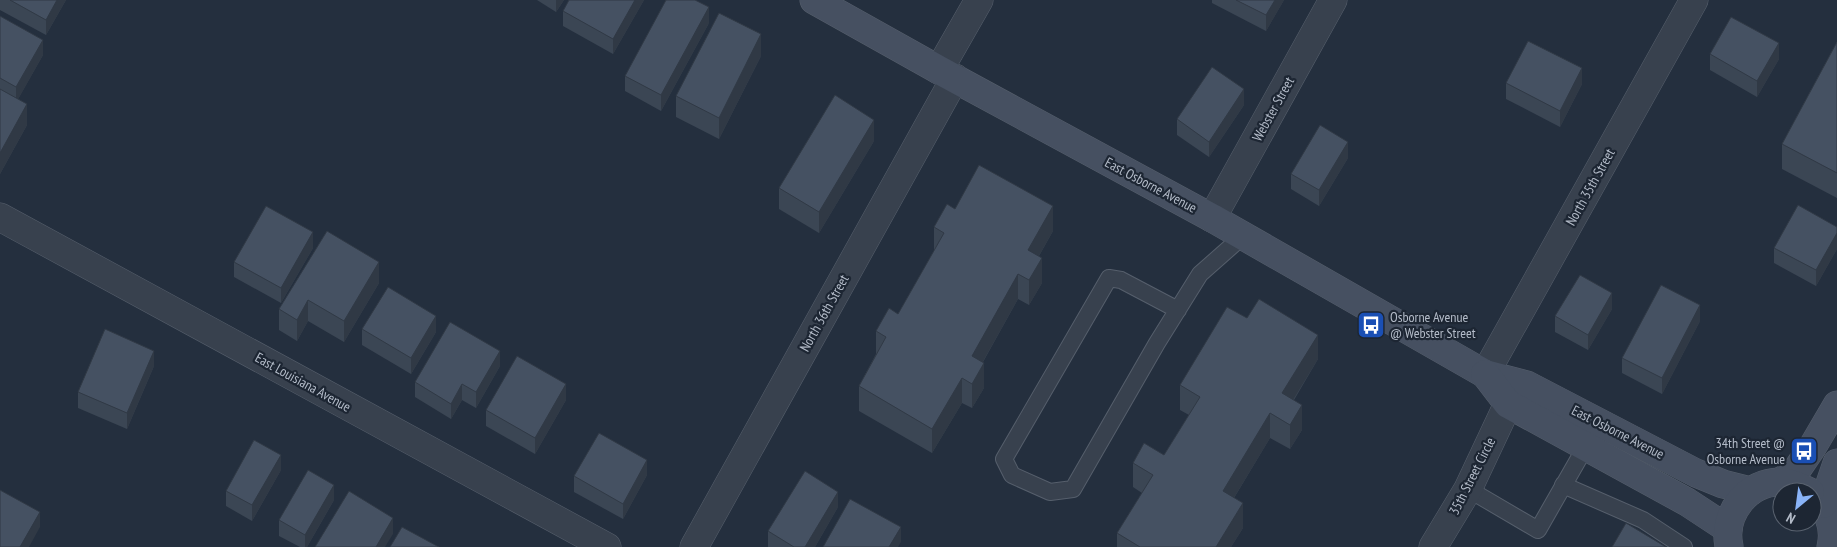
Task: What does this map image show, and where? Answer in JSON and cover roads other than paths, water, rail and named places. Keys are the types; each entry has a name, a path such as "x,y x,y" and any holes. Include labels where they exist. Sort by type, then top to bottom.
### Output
{"street":[{"name":"East Osborne Avenue","path":"814,0 1212,218 1485,374 1527,385 1696,472 1724,484 1751,491"},
{"name":"North 36th Street","path":"694,547 947,74 979,0"},
{"name":"Webster Street","path":"1212,218 1333,0"},
{"name":"North 35th Street","path":"1485,374 1694,0"},
{"name":"East Louisiana Avenue","path":"0,217 607,547"},
{"name":"East Osborne Avenue","path":"1485,374 1508,404 1688,502 1729,538"},
{"name":"35th Street Circle","path":"1433,547 1468,489 1508,404"},
{"path":"1780,482 1796,470 1813,446 1837,405"},
{"path":"1822,486 1837,463"},
{"path":"1729,538 1732,514 1739,501 1751,491 1764,484 1772,483"},
{"path":"1822,506 1830,517 1832,546"}],"lane":[{"path":"1178,310 1122,280 1109,278 1004,460 1012,475 1050,492 1073,488 1200,274 1243,236"},
{"path":"1468,489 1538,530 1586,446"},
{"path":"1563,485 1643,520 1684,547"}],"place":[{"name":"Osborne Avenue @ Webster Street","path":"1371,325"},
{"name":"34th Street @ Osborne Avenue","path":"1804,451"}]}
